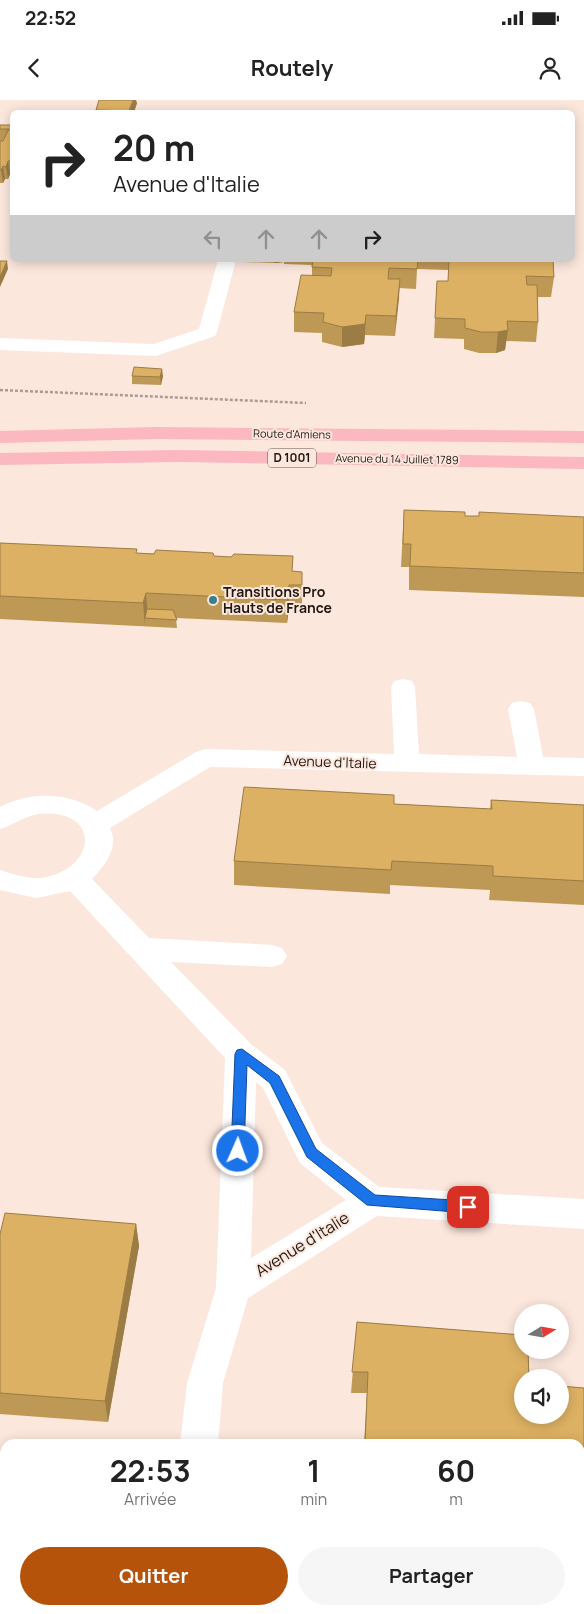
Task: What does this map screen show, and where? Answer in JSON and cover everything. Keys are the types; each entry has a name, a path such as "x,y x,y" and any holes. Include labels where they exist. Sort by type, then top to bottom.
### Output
{"main road":[{"name":"Route d'Amiens","path":"0,437 166,433 584,438"},
{"name":"Avenue du 14 Juillet 1789","path":"0,459 178,456 584,463"}],"street":[{"path":"0,344 156,350 208,332 226,262"},
{"path":"403,687 407,764"},
{"path":"521,709 532,766"},
{"name":"Avenue d'Italie","path":"95,825 205,758 584,767"},
{"path":"0,880 22,887 40,888 58,885 74,878 91,864 100,847 100,836 95,825 87,816 76,810 48,804 32,806 1,816"},
{"path":"74,878 242,1054 274,1080 311,1153 372,1201 584,1214"},
{"path":"142,949 272,956"},
{"name":"Avenue d'Italie","path":"200,1439 205,1384 233,1288 242,1054"},
{"name":"Avenue d'Italie","path":"233,1288 372,1201"}],"path":[{"path":"0,390 309,403"}],"building":[{"path":"99,100 133,100 129,110 96,110"},
{"path":"0,125 10,125 10,161 1,170 0,141 3,141 9,129 0,129"},
{"path":"0,261 7,261 0,277"},
{"path":"313,262 418,262 417,269 389,268 388,279 400,279 396,316 366,315 365,324 342,327 323,322 324,313 294,312 301,275 331,276 332,268 312,267"},
{"path":"449,262 553,262 554,277 526,276 527,285 537,285 538,322 507,321 508,330 498,332 481,332 465,328 465,319 435,318 437,281 448,281"},
{"path":"134,367 162,369 160,377 132,376"},
{"path":"404,510 465,512 465,516 479,516 479,512 584,517 584,573 410,566 411,544 403,544"},
{"path":"0,543 137,549 136,553 154,554 156,550 213,553 214,556 231,557 234,554 293,556 292,571 302,572 302,585 289,585 287,600 146,593 143,603 0,596"},
{"path":"147,609 173,610 177,620 145,618"},
{"path":"244,787 394,795 394,804 492,809 491,800 584,805 584,881 493,876 493,866 392,861 391,870 234,861"},
{"path":"5,1213 136,1224 105,1401 0,1393 0,1234"},
{"path":"357,1322 514,1334 514,1359 528,1359 529,1369 514,1369 514,1424 569,1424 569,1387 584,1388 584,1439 365,1439 368,1372 352,1372"}],"place":[{"name":"Transitions Pro Hauts de France","path":"213,600"}],"route":[{"path":"238,1151 242,1054 274,1080 311,1153 372,1201 468,1207"}]}
